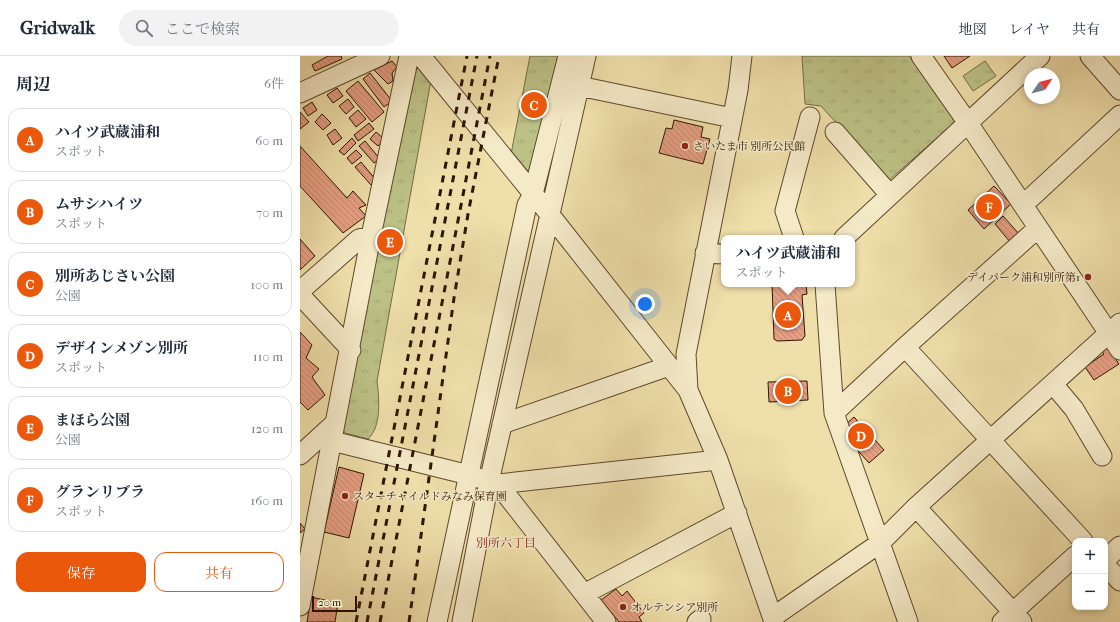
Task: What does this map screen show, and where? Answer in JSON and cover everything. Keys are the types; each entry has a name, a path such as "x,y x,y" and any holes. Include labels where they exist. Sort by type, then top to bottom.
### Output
{"street":[{"path":"300,93 380,56"},
{"path":"300,606 408,56"},
{"path":"421,56 549,213 688,390 718,460 774,619 880,543 916,507 1114,328"},
{"path":"437,622 527,205 533,194 568,56"},
{"path":"462,622 494,483 502,424 586,56"},
{"path":"688,390 686,354 732,118 742,56"},
{"path":"921,56 968,122 1038,228 1114,328 1120,350"},
{"path":"847,235 1040,56"},
{"path":"1090,56 1120,90"},
{"path":"580,86 732,118"},
{"path":"1023,205 1120,115"},
{"path":"793,235 785,210 810,117"},
{"path":"835,132 890,195"},
{"path":"834,413 1038,228"},
{"path":"300,292 359,239 372,236"},
{"path":"705,253 721,254"},
{"path":"825,287 834,413 908,622"},
{"path":"300,295 351,350"},
{"path":"905,347 1080,538"},
{"path":"502,424 669,366"},
{"path":"1053,384 1074,410 1102,456"},
{"path":"334,432 494,483 718,460"},
{"path":"300,455 334,432"},
{"path":"494,483 606,622"},
{"path":"916,507 1012,619 1072,559"},
{"path":"584,594 737,513"},
{"path":"1108,557 1120,546"},
{"path":"1108,567 1120,581"}],"green space":[{"path":"530,56 558,56 533,176 511,154"},
{"path":"802,56 909,56 955,122 888,181 821,106 805,104"},
{"path":"985,61 996,76 973,91 963,76"},
{"path":"419,64 431,80 377,381 379,403 378,419 376,427 368,439 345,433 341,426 412,65"}],"building":[{"path":"328,56 341,56 342,59 315,71 312,65"},
{"path":"944,56 970,56 952,68"},
{"path":"392,61 397,67 392,73 393,81 388,84 374,70"},
{"path":"370,73 392,101 384,107 363,79"},
{"path":"358,81 384,112 372,122 346,91"},
{"path":"337,88 343,96 333,103 327,95"},
{"path":"348,99 354,107 346,114 339,106"},
{"path":"312,102 317,110 308,116 303,108"},
{"path":"358,110 366,119 356,127 349,118"},
{"path":"300,112 309,122 300,129"},
{"path":"322,114 331,123 323,130 315,122"},
{"name":"さいたま市 別所公民館","path":"674,120 703,127 701,137 710,139 703,164 659,153 666,128 672,129"},
{"path":"369,123 374,129 358,141 354,135"},
{"path":"335,129 342,138 333,145 327,135"},
{"path":"376,132 384,139 378,146 370,139"},
{"path":"352,138 356,143 344,155 339,151"},
{"path":"365,141 380,159 374,163 359,146"},
{"path":"300,146 347,198 353,191 366,205 359,208 366,216 343,233 300,186"},
{"path":"356,150 362,156 352,164 347,158"},
{"path":"361,162 376,180 371,185 355,167"},
{"path":"994,186 1011,204 984,229 968,210"},
{"path":"1003,216 1020,235 1011,243 995,224"},
{"path":"300,239 315,256 300,270"},
{"path":"772,287 806,287 807,294 802,295 805,336 802,340 777,341 774,339"},
{"path":"300,332 312,345 306,358 319,369 312,377 325,395 308,410 300,402"},
{"path":"1107,346 1119,364 1094,380 1085,367 1104,354 1101,350"},
{"path":"807,381 808,400 769,402 768,382"},
{"path":"854,417 884,450 869,463 852,444 855,441 847,431 845,425"},
{"path":"339,467 364,474 349,538 324,532"},
{"path":"300,523 305,529 300,533"},
{"name":"オルテンシア別所","path":"616,589 622,596 627,591 644,613 639,617 642,622 619,622 601,600"},
{"path":"311,597 338,603 335,622 307,622"}],"railway":[{"path":"356,622 467,56"},
{"path":"367,622 477,56"},
{"path":"380,622 490,56"},
{"path":"409,622 454,298 468,214 499,56"}],"place":[{"name":"別所あじさい公園","path":"534,105"},
{"name":"さいたま市 別所公民館","path":"685,146"},
{"name":"グランリブラ","path":"989,207"},
{"name":"まほら公園","path":"390,242"},
{"name":"デイパーク浦和別所第1","path":"1088,277"},
{"name":"ハイツ武蔵浦和","path":"788,315"},
{"name":"ムサシハイツ","path":"788,391"},
{"name":"デザインメゾン別所","path":"861,436"},
{"name":"スターチャイルドみなみ保育園","path":"345,496"},
{"name":"オルテンシア別所","path":"623,607"}],"district":[{"name":"別所六丁目","path":"506,543"}]}
